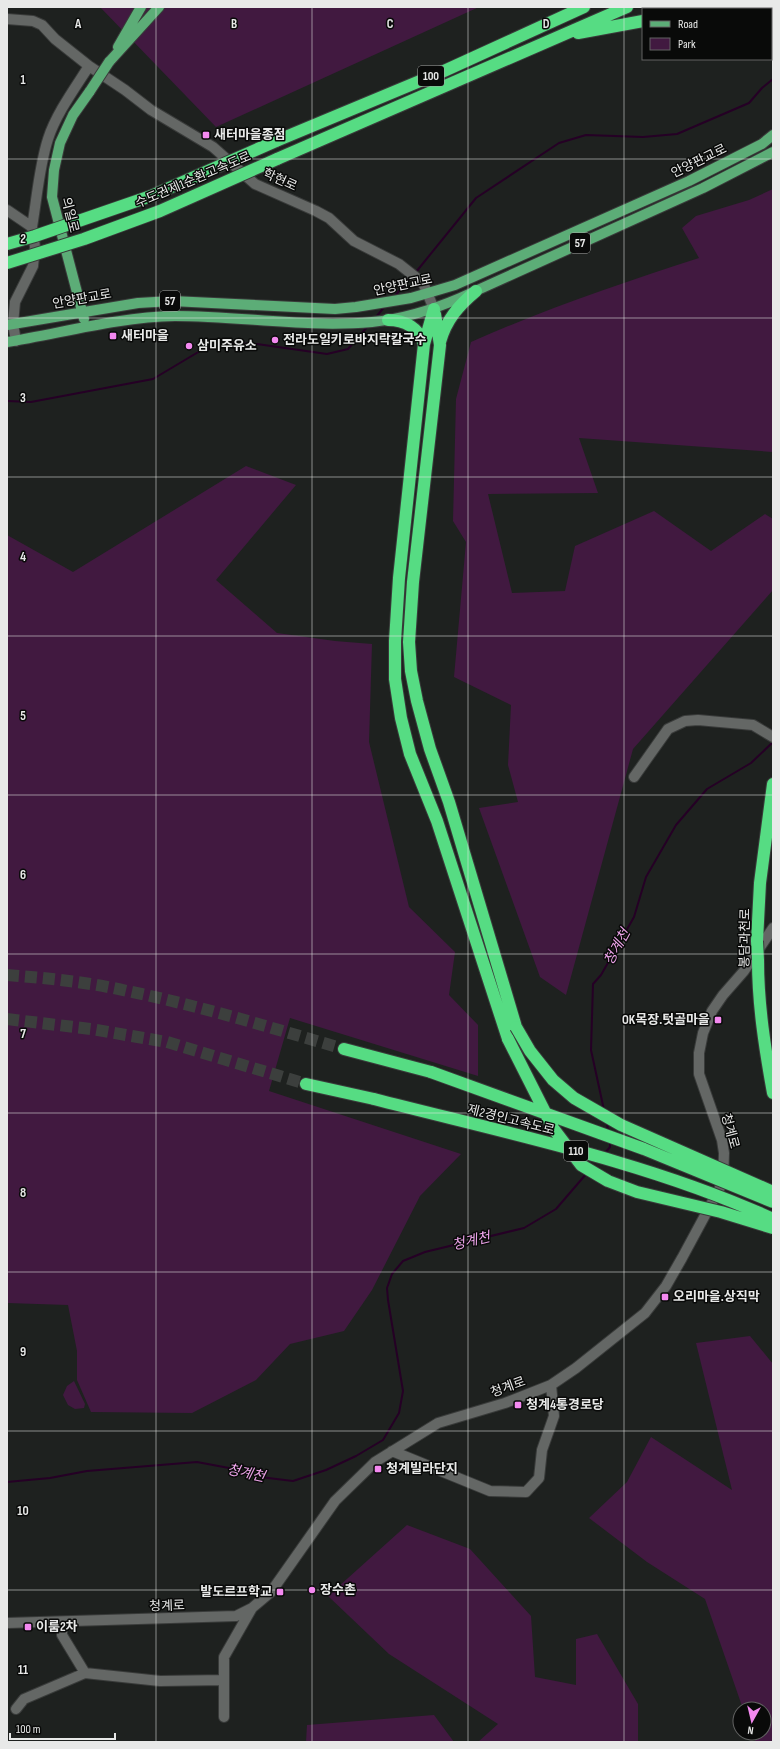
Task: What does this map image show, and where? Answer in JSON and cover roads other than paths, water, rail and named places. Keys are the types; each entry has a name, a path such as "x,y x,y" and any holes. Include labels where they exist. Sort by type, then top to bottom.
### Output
{"highway":[{"name":"수도권제1순환고속도로","path":"7,244 36,236 151,196 276,141 444,71 584,7"},
{"name":"수도권제1순환고속도로","path":"7,263 84,239 160,211 277,158 627,7"},
{"path":"554,38 642,21"},
{"path":"476,291 457,307 450,317 440,345 413,582 409,642 411,671 417,701 430,749 448,802 516,1027 530,1051 548,1075 574,1098 621,1125 773,1192"},
{"path":"434,309 440,345"},
{"path":"434,309 424,344 399,578 395,641 395,679 401,718 410,754 437,821 508,1039 553,1128 581,1165 608,1181 637,1192 721,1212 773,1228"},
{"path":"385,320 400,321 414,328 421,334 424,344"},
{"name":"봉담과천로","path":"772,786 760,883 757,942 758,992 764,1046 773,1093"},
{"name":"제2경인고속도로","path":"344,1049 431,1072 644,1149 773,1202"},
{"name":"제2경인고속도로","path":"306,1084 374,1099 583,1153 680,1181 773,1219"}],"main road":[{"path":"109,62 141,7"},
{"path":"109,62 159,7"},
{"name":"의일로","path":"86,328 52,197 54,170 60,143 73,115 109,62"},
{"name":"안양판교로","path":"10,325 138,303 172,300 295,308 335,308 393,302 429,294 454,285 689,181 762,144 773,135"},
{"name":"안양판교로","path":"11,341 122,321 173,316 342,323 385,320 434,309 703,188 773,152"}],"street":[{"name":"학현로","path":"7,19 33,21 42,25 55,39 89,66 125,90 151,110 213,147 255,184 316,211 328,218 354,241 399,264 416,279 423,283 429,294 434,309"},
{"path":"11,341 10,325 16,302 33,266 35,247 32,227 48,138 67,100 89,66"},
{"path":"7,210 32,227"},
{"path":"634,777 668,730 685,721 698,720 752,725 772,735"},
{"name":"청계로","path":"7,1623 236,1616 252,1608 271,1592 335,1501 375,1462 438,1423 506,1404 550,1385 576,1368 645,1313 670,1279 723,1182 724,1153 722,1140 699,1074 699,1053 703,1033 712,1011 723,995 744,971 773,928"},
{"path":"392,1451 490,1491 526,1492 539,1478 542,1450 554,1416 550,1385"},
{"path":"224,1717 224,1657 252,1608"},
{"path":"62,1622 62,1635 85,1673"},
{"path":"16,1709 24,1699 85,1673 160,1681 224,1680"}],"waterway":[{"path":"416,272 476,198 559,143 586,135 643,137 677,134 749,103 762,88 773,79"},
{"path":"393,298 411,277"},
{"path":"376,317 386,305"},
{"path":"7,401 31,402 153,379 200,351 228,343 257,344 327,354 348,349 368,326"},
{"name":"청계천","path":"604,1110 591,1050 593,984 601,975 634,917 646,877 676,825 707,789 751,763 773,742"},
{"name":"청계천","path":"607,1122 608,1132"},
{"name":"청계천","path":"605,1153 610,1147 610,1142"},
{"name":"청계천","path":"7,1482 50,1478 87,1471 197,1462 229,1468 260,1477 293,1481 326,1470 356,1456 383,1440 399,1413 403,1391 387,1288 392,1274 403,1261 425,1252 524,1228 556,1209 587,1173"}],"tunnel":[{"path":"7,975 82,983 155,997 182,1003 344,1049"},
{"path":"7,1019 91,1029 167,1042 306,1084"}],"place":[{"name":"새터마을종점","path":"206,135"},
{"name":"새터마을","path":"113,336"},
{"name":"전라도일키로바지락칼국수","path":"275,340"},
{"name":"삼미주유소","path":"189,346"},
{"name":"OK목장.텃골마을","path":"718,1020"},
{"name":"오리마을.상직막","path":"665,1297"},
{"name":"청계4통경로당","path":"518,1405"},
{"name":"청계빌라단지","path":"378,1469"},
{"name":"장수촌","path":"312,1590"},
{"name":"발도르프학교","path":"280,1592"},
{"name":"이룸2차","path":"28,1627"}]}
